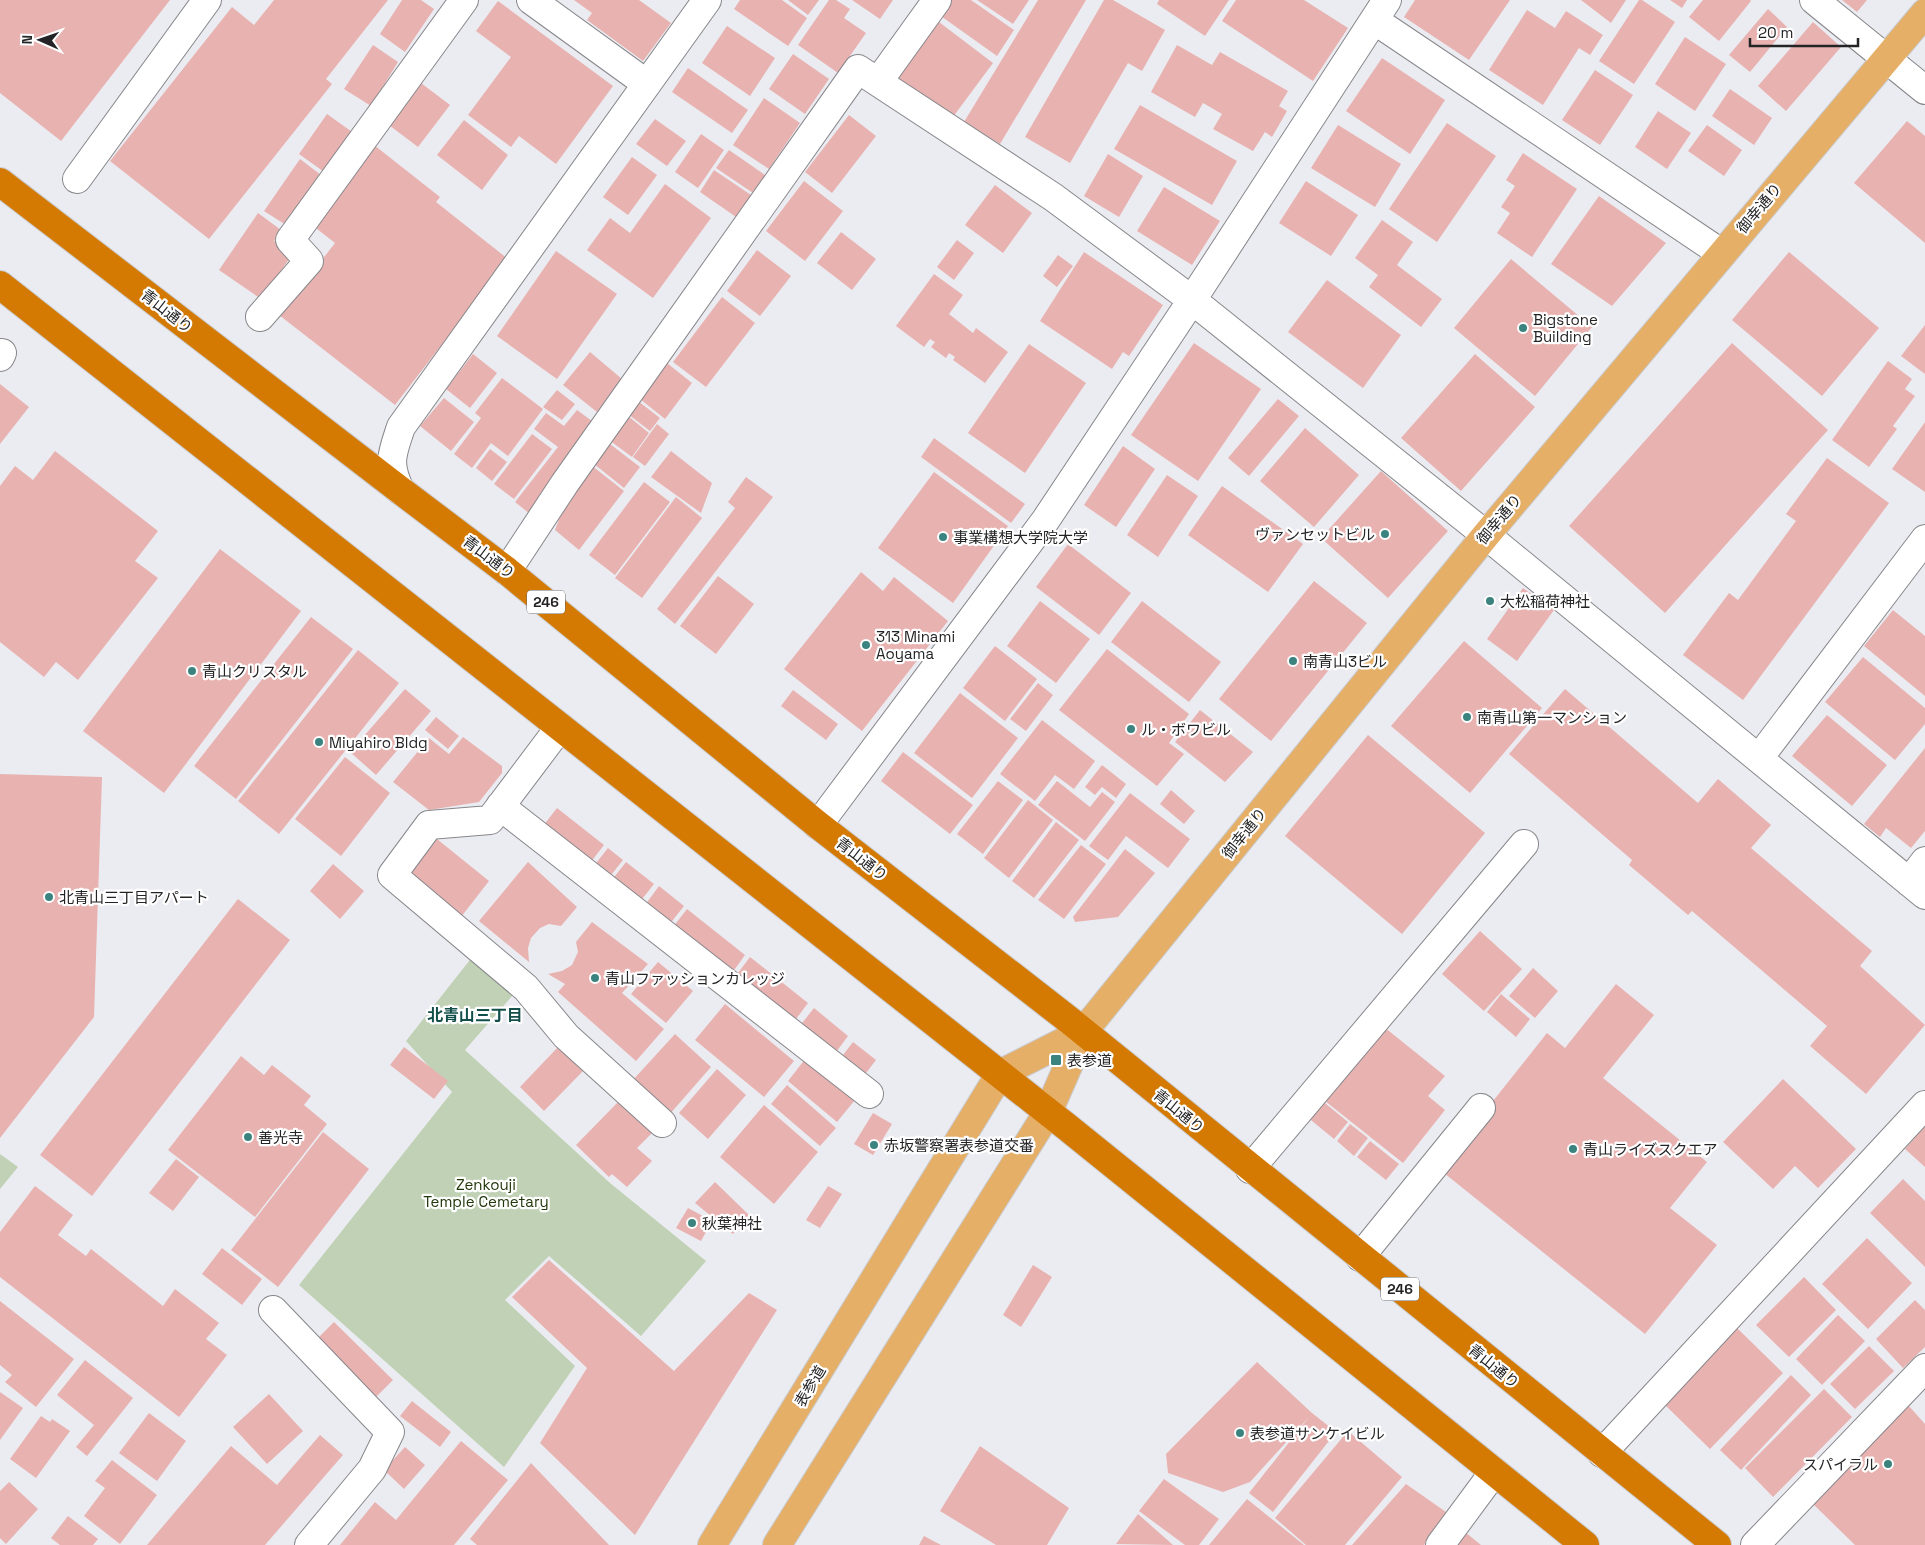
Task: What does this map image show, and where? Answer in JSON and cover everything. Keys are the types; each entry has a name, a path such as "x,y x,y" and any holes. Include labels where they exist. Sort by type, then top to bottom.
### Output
{"highway":[{"name":"青山通り","path":"0,182 507,571 818,825 1083,1032 1717,1545"},
{"path":"0,285 1048,1112 1584,1545"}],"main road":[{"name":"御幸通り","path":"1083,1032 1486,535 1721,253 1925,13"},
{"path":"1000,1074 1083,1032"},
{"path":"777,1545 1048,1112 1083,1032"},
{"name":"表参道","path":"712,1545 1000,1074"}],"street":[{"path":"77,179 207,0"},
{"path":"260,317 309,260 290,240 464,0"},
{"path":"531,0 647,84"},
{"path":"400,490 392,473 392,454 401,427 707,0"},
{"path":"878,82 937,0"},
{"path":"1814,0 1888,58 1925,90"},
{"path":"818,825 1045,521 1192,300 1380,10 1721,253"},
{"path":"507,571 565,483 858,69 1053,196 1192,300 1486,535 1759,758 1920,880"},
{"path":"1759,758 1925,539"},
{"path":"560,727 490,820 429,824 392,875 526,988 566,1036 662,1123"},
{"path":"500,806 869,1094"},
{"path":"1250,1169 1524,844"},
{"path":"1602,1453 1925,1105"},
{"path":"1360,1257 1481,1108"},
{"path":"273,1310 390,1432 372,1469 309,1545"},
{"path":"1755,1545 1925,1368"},
{"path":"1440,1545 1494,1472"}],"green space":[{"name":"Zenkouji Temple Cemetary","path":"473,956 513,995 465,1050 610,1183 706,1261 641,1336 549,1256 505,1300 575,1366 504,1467 299,1285 452,1092 406,1041"},
{"path":"0,1154 18,1167 0,1189"}],"building":[{"path":"0,0 170,0 61,141 0,93"},
{"path":"274,0 388,0 326,79 332,84 209,239 110,161 232,7 254,25"},
{"path":"402,0 421,0 434,9 405,52 380,34"},
{"path":"574,0 639,0 671,23 643,61 587,20 592,13"},
{"path":"740,0 782,0 807,18 788,46 734,9"},
{"path":"788,0 819,0 808,15"},
{"path":"829,0 836,0 850,9 844,18 866,33 838,73 798,45"},
{"path":"852,0 893,0 880,19"},
{"path":"947,0 971,0 1014,30 997,56 938,14"},
{"path":"977,0 1029,0 1013,24"},
{"path":"1038,0 1086,0 1000,144 964,122"},
{"path":"1104,0 1113,0 1165,30 1142,71 1128,63 1070,163 1025,137"},
{"path":"1159,0 1229,0 1205,36 1157,4"},
{"path":"1236,0 1304,0 1348,28 1313,81 1222,21"},
{"path":"1415,0 1510,0 1469,60 1404,17"},
{"path":"1581,0 1626,0 1611,23"},
{"path":"1639,0 1642,0 1675,22 1634,84 1599,61"},
{"path":"1670,0 1687,0 1682,8"},
{"path":"1703,0 1751,1 1719,41 1689,17"},
{"path":"1842,0 1867,0 1857,12"},
{"path":"498,1 613,86 556,164 519,136 511,147 468,115 511,57 476,31"},
{"path":"1768,9 1787,27 1750,72 1729,55"},
{"path":"1527,10 1555,28 1566,11 1603,35 1590,55 1579,48 1543,105 1489,70"},
{"path":"939,22 993,63 950,121 896,80"},
{"path":"1813,22 1841,47 1786,111 1758,86"},
{"path":"727,26 775,58 750,96 702,63"},
{"path":"1685,37 1726,64 1695,111 1655,84"},
{"path":"373,45 398,62 371,106 344,89"},
{"path":"1177,45 1212,65 1220,52 1288,91 1279,106 1287,111 1272,137 1265,132 1253,151 1213,129 1222,114 1203,103 1195,117 1151,92"},
{"path":"793,54 829,79 805,114 769,89"},
{"path":"1382,58 1445,100 1410,154 1346,111"},
{"path":"688,68 748,110 732,133 672,92"},
{"path":"1595,70 1633,95 1600,145 1562,120"},
{"path":"417,80 450,105 418,147 385,122"},
{"path":"1730,89 1772,118 1754,145 1712,116"},
{"path":"764,98 800,123 769,169 733,145"},
{"path":"1140,105 1237,161 1212,205 1114,149"},
{"path":"1658,111 1691,133 1667,169 1635,147"},
{"path":"327,114 355,134 327,174 299,154"},
{"path":"849,115 876,136 832,193 805,172"},
{"path":"655,119 686,141 667,166 636,144"},
{"path":"464,120 508,155 482,190 437,155"},
{"path":"1907,121 1925,136 1925,243 1854,183"},
{"path":"1447,123 1496,156 1437,242 1389,209"},
{"path":"1338,125 1401,164 1375,207 1311,168"},
{"path":"1707,125 1742,150 1724,176 1688,151"},
{"path":"701,134 724,150 698,188 675,172"},
{"path":"374,145 440,197 436,202 508,259 395,405 279,315 335,243 312,225"},
{"path":"729,150 765,175 753,193 716,168"},
{"path":"1523,153 1577,189 1532,257 1497,233 1510,213 1501,207 1515,186 1506,180"},
{"path":"1108,154 1143,176 1119,217 1084,196"},
{"path":"632,157 657,175 628,215 603,197"},
{"path":"300,159 321,175 286,225 264,211"},
{"path":"714,170 754,197 739,219 700,192"},
{"path":"804,181 843,211 805,261 766,231"},
{"path":"1306,181 1358,215 1331,256 1279,223"},
{"path":"665,184 711,218 653,298 587,250 610,218 630,233"},
{"path":"995,185 1032,213 1003,253 965,225"},
{"path":"1164,187 1220,221 1192,265 1137,231"},
{"path":"1599,196 1666,243 1612,306 1551,264"},
{"path":"258,213 281,230 274,241 292,255 261,299 219,270"},
{"path":"1382,220 1413,242 1397,265 1442,299 1421,327 1369,287 1378,275 1355,258"},
{"path":"841,232 876,259 852,290 817,263"},
{"path":"957,240 974,253 954,280 937,267"},
{"path":"757,250 791,276 760,316 727,291"},
{"path":"556,251 617,294 557,379 497,336"},
{"path":"1084,252 1163,305 1129,356 1123,352 1112,369 1040,321"},
{"path":"1789,252 1879,328 1822,396 1732,320"},
{"path":"1058,255 1073,266 1057,287 1043,276"},
{"name":"Bigstone Building","path":"1511,259 1592,327 1535,396 1454,328"},
{"path":"934,274 963,295 949,314 973,333 976,328 1008,352 985,383 953,360 955,357 949,353 946,358 931,347 935,342 930,339 924,347 896,326"},
{"path":"1327,280 1401,335 1363,388 1288,332"},
{"path":"722,297 755,323 706,387 673,362"},
{"path":"1925,325 1925,374 1901,356"},
{"path":"1194,343 1261,389 1198,481 1131,435"},
{"path":"1732,343 1828,430 1665,613 1569,526"},
{"path":"1029,344 1086,383 1025,473 968,433"},
{"path":"590,352 622,379 597,412 563,385"},
{"path":"473,354 497,373 470,408 446,389"},
{"path":"1475,354 1535,407 1461,491 1401,438"},
{"path":"1888,361 1912,379 1905,389 1915,396 1893,426 1897,429 1869,467 1832,440"},
{"path":"667,363 692,383 665,419 640,399"},
{"path":"502,378 543,409 508,456 491,443 472,468 454,454 481,418 475,413"},
{"path":"0,384 29,407 0,444"},
{"path":"557,390 575,404 562,420 543,407"},
{"path":"444,398 474,422 451,451 420,426"},
{"path":"1278,399 1299,416 1249,476 1228,458"},
{"path":"638,401 660,418 650,431 628,414"},
{"path":"577,410 596,424 535,518 515,502 558,447 534,429 546,413 564,426"},
{"path":"628,416 649,433 632,457 609,440"},
{"path":"1925,422 1925,492 1892,469"},
{"path":"657,424 669,434 645,466 633,457"},
{"path":"1305,428 1359,475 1314,527 1260,481"},
{"path":"532,434 552,449 514,499 494,484"},
{"path":"934,438 1025,504 1011,523 921,457"},
{"path":"610,444 640,467 624,488 594,464"},
{"path":"1123,446 1155,469 1116,527 1084,505"},
{"path":"490,449 507,462 492,481 476,468"},
{"path":"55,451 158,531 135,561 158,578 78,680 56,662 44,677 0,642 0,486 15,466 33,480"},
{"path":"671,451 712,483 701,513 651,477"},
{"path":"1827,458 1889,503 1743,700 1683,655 1729,593 1738,600 1796,521 1786,514"},
{"path":"591,465 624,491 579,550 555,530 568,496"},
{"name":"ヴァンセットビル","path":"1381,471 1448,531 1388,598 1321,538"},
{"name":"事業構想大学院大学","path":"934,472 1008,526 953,603 878,548"},
{"path":"1167,475 1198,496 1158,557 1127,535"},
{"path":"746,477 773,497 675,624 657,609 735,508 728,502"},
{"path":"644,482 670,502 615,575 589,555"},
{"path":"1222,486 1303,544 1268,592 1188,535"},
{"path":"676,497 702,518 642,598 615,578"},
{"path":"1068,544 1131,593 1099,635 1036,587"},
{"name":"青山クリスタル","path":"220,549 301,611 164,793 83,731"},
{"name":"313 Minami Aoyama","path":"861,572 883,591 894,577 948,621 862,731 784,669"},
{"path":"718,576 754,604 716,654 680,626"},
{"name":"南青山3ビル","path":"1314,581 1367,623 1271,741 1219,699"},
{"path":"1523,588 1554,610 1517,661 1487,639"},
{"path":"1040,601 1090,639 1056,683 1007,646"},
{"path":"1142,601 1221,662 1189,702 1111,642"},
{"path":"1893,610 1925,636 1925,696 1864,646"},
{"path":"311,617 353,649 236,799 194,766"},
{"name":"南青山第一マンション","path":"1464,641 1542,708 1470,793 1391,726"},
{"path":"995,646 1037,679 1005,721 963,688"},
{"name":"ル・ボワビル","path":"1107,649 1189,714 1169,743 1184,754 1157,786 1059,710"},
{"name":"Miyahiro Bldg","path":"358,650 399,683 279,834 238,801"},
{"path":"1863,657 1925,708 1925,724 1895,760 1825,702"},
{"path":"1038,683 1053,695 1026,731 1010,719"},
{"path":"405,689 431,711 376,775 350,752"},
{"path":"1565,689 1698,803 1718,779 1771,825 1751,848 1872,951 1860,966 1925,1025 1866,1094 1810,1046 1827,1026 1692,911 1688,915 1629,865 1632,860 1509,754"},
{"path":"793,690 838,724 826,740 781,706"},
{"path":"960,693 1018,738 972,798 914,753"},
{"path":"1200,710 1253,752 1225,782 1175,742"},
{"path":"1827,715 1887,765 1852,806 1792,756"},
{"path":"436,717 459,736 448,749 425,730"},
{"path":"1042,720 1095,761 1074,789 1055,775 1035,801 1000,774"},
{"path":"1368,735 1485,833 1402,934 1285,836"},
{"path":"463,737 502,766 502,773 479,802 429,810 393,782 429,738 449,754"},
{"path":"1925,748 1925,831 1911,848 1886,828 1880,837 1864,824"},
{"path":"903,752 973,805 950,834 881,781"},
{"path":"345,757 390,793 341,856 295,819"},
{"path":"1102,765 1126,784 1116,798 1102,787 1095,795 1085,787"},
{"name":"北青山三丁目アパート","path":"0,774 102,777 94,1017 0,1138"},
{"path":"998,781 1023,800 983,854 957,834"},
{"path":"1057,781 1090,807 1102,792 1115,802 1085,841 1038,805"},
{"path":"1171,790 1195,811 1184,824 1160,804"},
{"path":"1130,793 1190,839 1168,868 1126,836 1108,860 1089,846"},
{"path":"1028,800 1053,820 1009,878 984,858"},
{"path":"557,808 604,845 590,863 543,826"},
{"path":"1056,822 1079,840 1034,898 1012,881"},
{"path":"437,839 489,881 461,917 409,875"},
{"path":"1081,845 1106,864 1064,919 1038,900"},
{"path":"608,848 623,860 608,879 593,867"},
{"path":"1125,849 1155,873 1118,917 1075,922 1073,917"},
{"path":"528,862 577,907 561,926 549,924 540,928 531,938 528,948 529,962 479,921"},
{"path":"626,862 654,884 639,903 611,881"},
{"path":"333,864 364,891 340,919 310,891"},
{"path":"659,886 684,906 669,925 645,905"},
{"path":"238,899 290,940 92,1196 40,1155"},
{"path":"687,909 745,955 732,973 673,927"},
{"path":"592,922 648,964 622,993 664,1029 636,1061 558,992 565,984 548,974 562,971 572,965 578,952 576,942"},
{"path":"1480,931 1522,969 1484,1011 1442,974"},
{"path":"750,957 808,1003 793,1023 735,977"},
{"path":"658,962 693,991 666,1023 631,994"},
{"path":"1533,968 1558,991 1535,1018 1509,996"},
{"name":"青山ライズスクエア","path":"1616,984 1654,1015 1603,1078 1707,1162 1670,1208 1717,1245 1645,1334 1439,1169 1547,1033 1565,1048"},
{"path":"1501,994 1530,1019 1516,1037 1487,1012"},
{"path":"725,1004 794,1061 764,1097 695,1040"},
{"path":"814,1008 848,1036 834,1055 799,1027"},
{"path":"1379,1023 1445,1076 1428,1096 1445,1110 1403,1163 1320,1097"},
{"path":"675,1034 711,1067 669,1115 632,1081"},
{"path":"853,1042 876,1060 863,1077 840,1059"},
{"path":"404,1047 448,1081 434,1099 390,1065"},
{"path":"558,1047 583,1071 544,1111 520,1087"},
{"name":"善光寺","path":"241,1056 264,1075 272,1065 311,1096 304,1105 327,1124 255,1217 168,1150"},
{"path":"806,1058 855,1100 837,1122 788,1081"},
{"path":"717,1069 746,1095 708,1139 679,1113"},
{"path":"1783,1079 1856,1149 1818,1188 1795,1166 1773,1189 1723,1142"},
{"path":"787,1085 836,1128 820,1146 771,1104"},
{"path":"1320,1099 1348,1122 1334,1139 1306,1116"},
{"path":"619,1101 652,1133 637,1148 652,1161 627,1187 612,1174 609,1177 576,1145"},
{"path":"764,1105 818,1152 774,1204 720,1157"},
{"path":"873,1113 892,1124 873,1155 854,1144"},
{"path":"1350,1124 1368,1138 1354,1156 1337,1141"},
{"path":"1925,1126 1925,1167 1905,1149"},
{"path":"323,1132 369,1169 278,1287 231,1250"},
{"path":"1370,1141 1399,1164 1386,1180 1357,1157"},
{"path":"176,1159 199,1177 173,1211 149,1193"},
{"path":"1903,1179 1925,1201 1925,1267 1870,1213"},
{"path":"715,1182 749,1215 733,1234 695,1203"},
{"path":"35,1186 73,1215 58,1235 86,1256 91,1249 163,1306 175,1289 219,1323 206,1339 227,1355 179,1417 0,1277 0,1232"},
{"path":"828,1186 842,1194 820,1228 806,1220"},
{"path":"688,1208 712,1221 701,1241 676,1228"},
{"path":"1867,1238 1912,1283 1868,1329 1822,1284"},
{"path":"222,1248 262,1279 242,1305 202,1274"},
{"path":"549,1260 674,1371 749,1293 777,1310 635,1535 540,1443 587,1368 512,1297"},
{"path":"1033,1265 1052,1277 1021,1327 1003,1315"},
{"path":"1804,1277 1836,1310 1789,1357 1756,1325"},
{"path":"1915,1300 1925,1310 1925,1347 1903,1368 1876,1339"},
{"path":"0,1301 74,1359 36,1407 5,1382 12,1375 0,1365"},
{"path":"1838,1315 1865,1341 1822,1385 1796,1359"},
{"path":"334,1322 393,1380 376,1397 317,1339"},
{"path":"1737,1328 1783,1373 1710,1449 1664,1404"},
{"path":"1869,1346 1894,1371 1855,1409 1830,1384"},
{"path":"85,1360 133,1398 87,1456 76,1447 94,1425 57,1395"},
{"name":"表参道サンケイビル","path":"1257,1362 1312,1413 1336,1432 1273,1512 1249,1493 1309,1417 1250,1482 1223,1492 1168,1473 1166,1454"},
{"path":"1791,1375 1811,1395 1741,1470 1720,1450"},
{"path":"1824,1389 1852,1417 1773,1497 1745,1468"},
{"path":"0,1392 23,1408 0,1440"},
{"path":"269,1394 303,1431 267,1464 233,1427"},
{"path":"412,1401 451,1432 440,1447 400,1416"},
{"name":"スパイラル","path":"1908,1405 1925,1424 1925,1545 1855,1545 1812,1503"},
{"path":"149,1413 186,1441 157,1481 119,1453"},
{"path":"41,1416 50,1422 52,1419 70,1431 36,1478 10,1459"},
{"path":"1348,1431 1402,1477 1345,1545 1306,1545 1275,1518"},
{"path":"320,1435 343,1455 265,1545 147,1545 231,1446 277,1485"},
{"path":"461,1441 508,1480 454,1545 340,1545 375,1502 396,1520"},
{"path":"980,1446 1069,1508 1047,1545 996,1545 940,1511"},
{"path":"405,1447 425,1465 404,1489 384,1470"},
{"path":"112,1460 157,1495 120,1544 84,1516 105,1488 95,1481"},
{"path":"531,1463 609,1545 477,1545 470,1539"},
{"path":"1164,1479 1219,1519 1199,1545 1185,1545 1139,1511"},
{"path":"9,1482 38,1509 6,1544 0,1538 0,1491"},
{"path":"1406,1484 1446,1512 1424,1545 1352,1545"},
{"path":"1247,1499 1304,1545 1209,1545"},
{"path":"1138,1514 1173,1545 1116,1544"},
{"path":"68,1516 98,1539 93,1545 60,1545 51,1538"},
{"path":"1465,1532 1481,1545 1454,1545"},
{"path":"924,1536 941,1545 919,1545"}],"place":[{"name":"Bigstone Building","path":"1523,328"},
{"name":"ヴァンセットビル","path":"1385,534"},
{"name":"事業構想大学院大学","path":"943,537"},
{"name":"大松稲荷神社","path":"1490,601"},
{"name":"313 Minami Aoyama","path":"866,645"},
{"name":"南青山3ビル","path":"1293,661"},
{"name":"青山クリスタル","path":"192,671"},
{"name":"南青山第一マンション","path":"1467,717"},
{"name":"ル・ボワビル","path":"1131,729"},
{"name":"Miyahiro Bldg","path":"319,742"},
{"name":"北青山三丁目アパート","path":"49,897"},
{"name":"青山ファッションカレッジ","path":"595,978"},
{"name":"表参道","path":"1056,1060"},
{"name":"善光寺","path":"248,1137"},
{"name":"赤坂警察署表参道交番","path":"874,1145"},
{"name":"青山ライズスクエア","path":"1573,1149"},
{"name":"秋葉神社","path":"692,1223"},
{"name":"表参道サンケイビル","path":"1240,1433"},
{"name":"スパイラル","path":"1888,1464"}],"district":[{"name":"北青山三丁目","path":"475,1015"}]}
